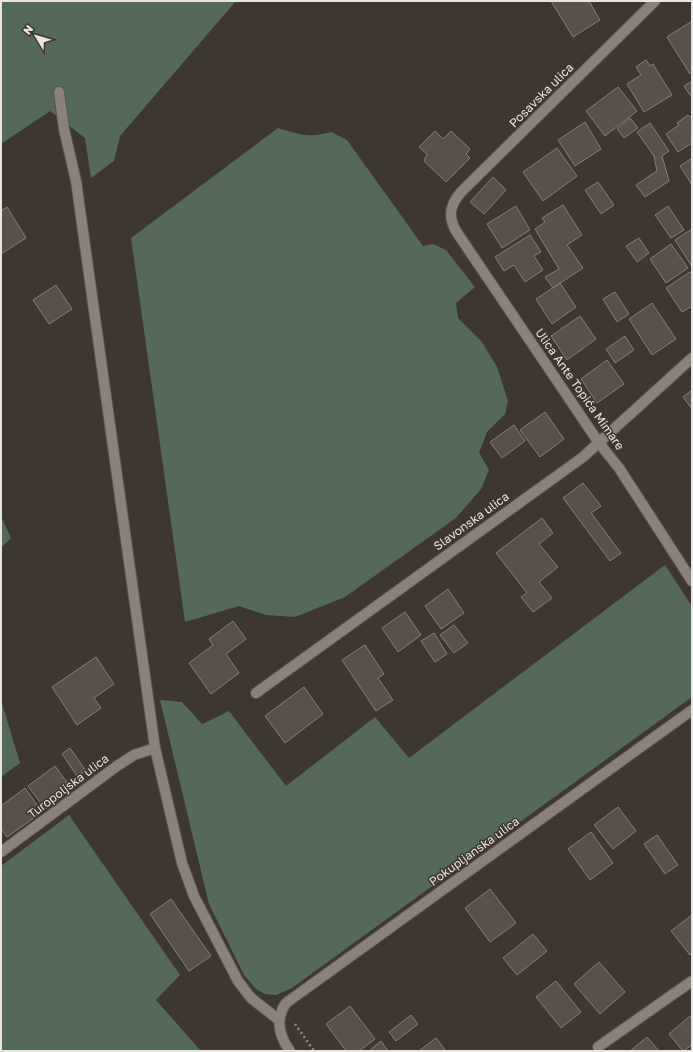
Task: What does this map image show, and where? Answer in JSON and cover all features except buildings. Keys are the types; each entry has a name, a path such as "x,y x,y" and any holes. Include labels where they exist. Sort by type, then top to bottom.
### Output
{"street":[{"name":"Posavska ulica","path":"450,211 452,203 462,191 655,1"},
{"path":"59,92 64,129 76,182 155,748 179,850 194,896 238,981 258,1005 279,1020"},
{"name":"Ulica Ante Topića Mimare","path":"450,211 452,226 600,443 619,468 692,581"},
{"name":"Slavonska ulica","path":"256,693 577,461 600,443 692,358"},
{"name":"Pokupljanska ulica","path":"286,1003 692,710"},
{"name":"Turopoljska ulica","path":"1,852 117,766 134,755 155,748"},
{"path":"598,1047 692,981"},
{"path":"286,1003 281,1010 279,1020 283,1039 290,1051"}],"path":[{"path":"286,1003 296,1027 314,1051"}],"green space":[{"path":"1,1 236,1 120,136 114,161 91,178 85,138 50,111 1,144"},
{"path":"278,128 304,135 316,135 331,132 347,140 423,246 433,244 446,250 475,287 456,303 458,318 482,342 497,367 508,401 505,414 487,432 479,453 489,470 481,489 456,518 345,597 295,617 266,615 239,606 185,622 131,238"},
{"path":"1,516 11,538 1,548"},
{"path":"665,565 692,606 692,697 292,988 276,995 265,994 256,989 244,975 209,904 160,700 182,702 202,724 229,711 286,786 375,717 409,758"},
{"path":"1,700 20,763 1,777"},
{"path":"69,815 180,975 156,1000 201,1051 1,1051 1,866"}]}
